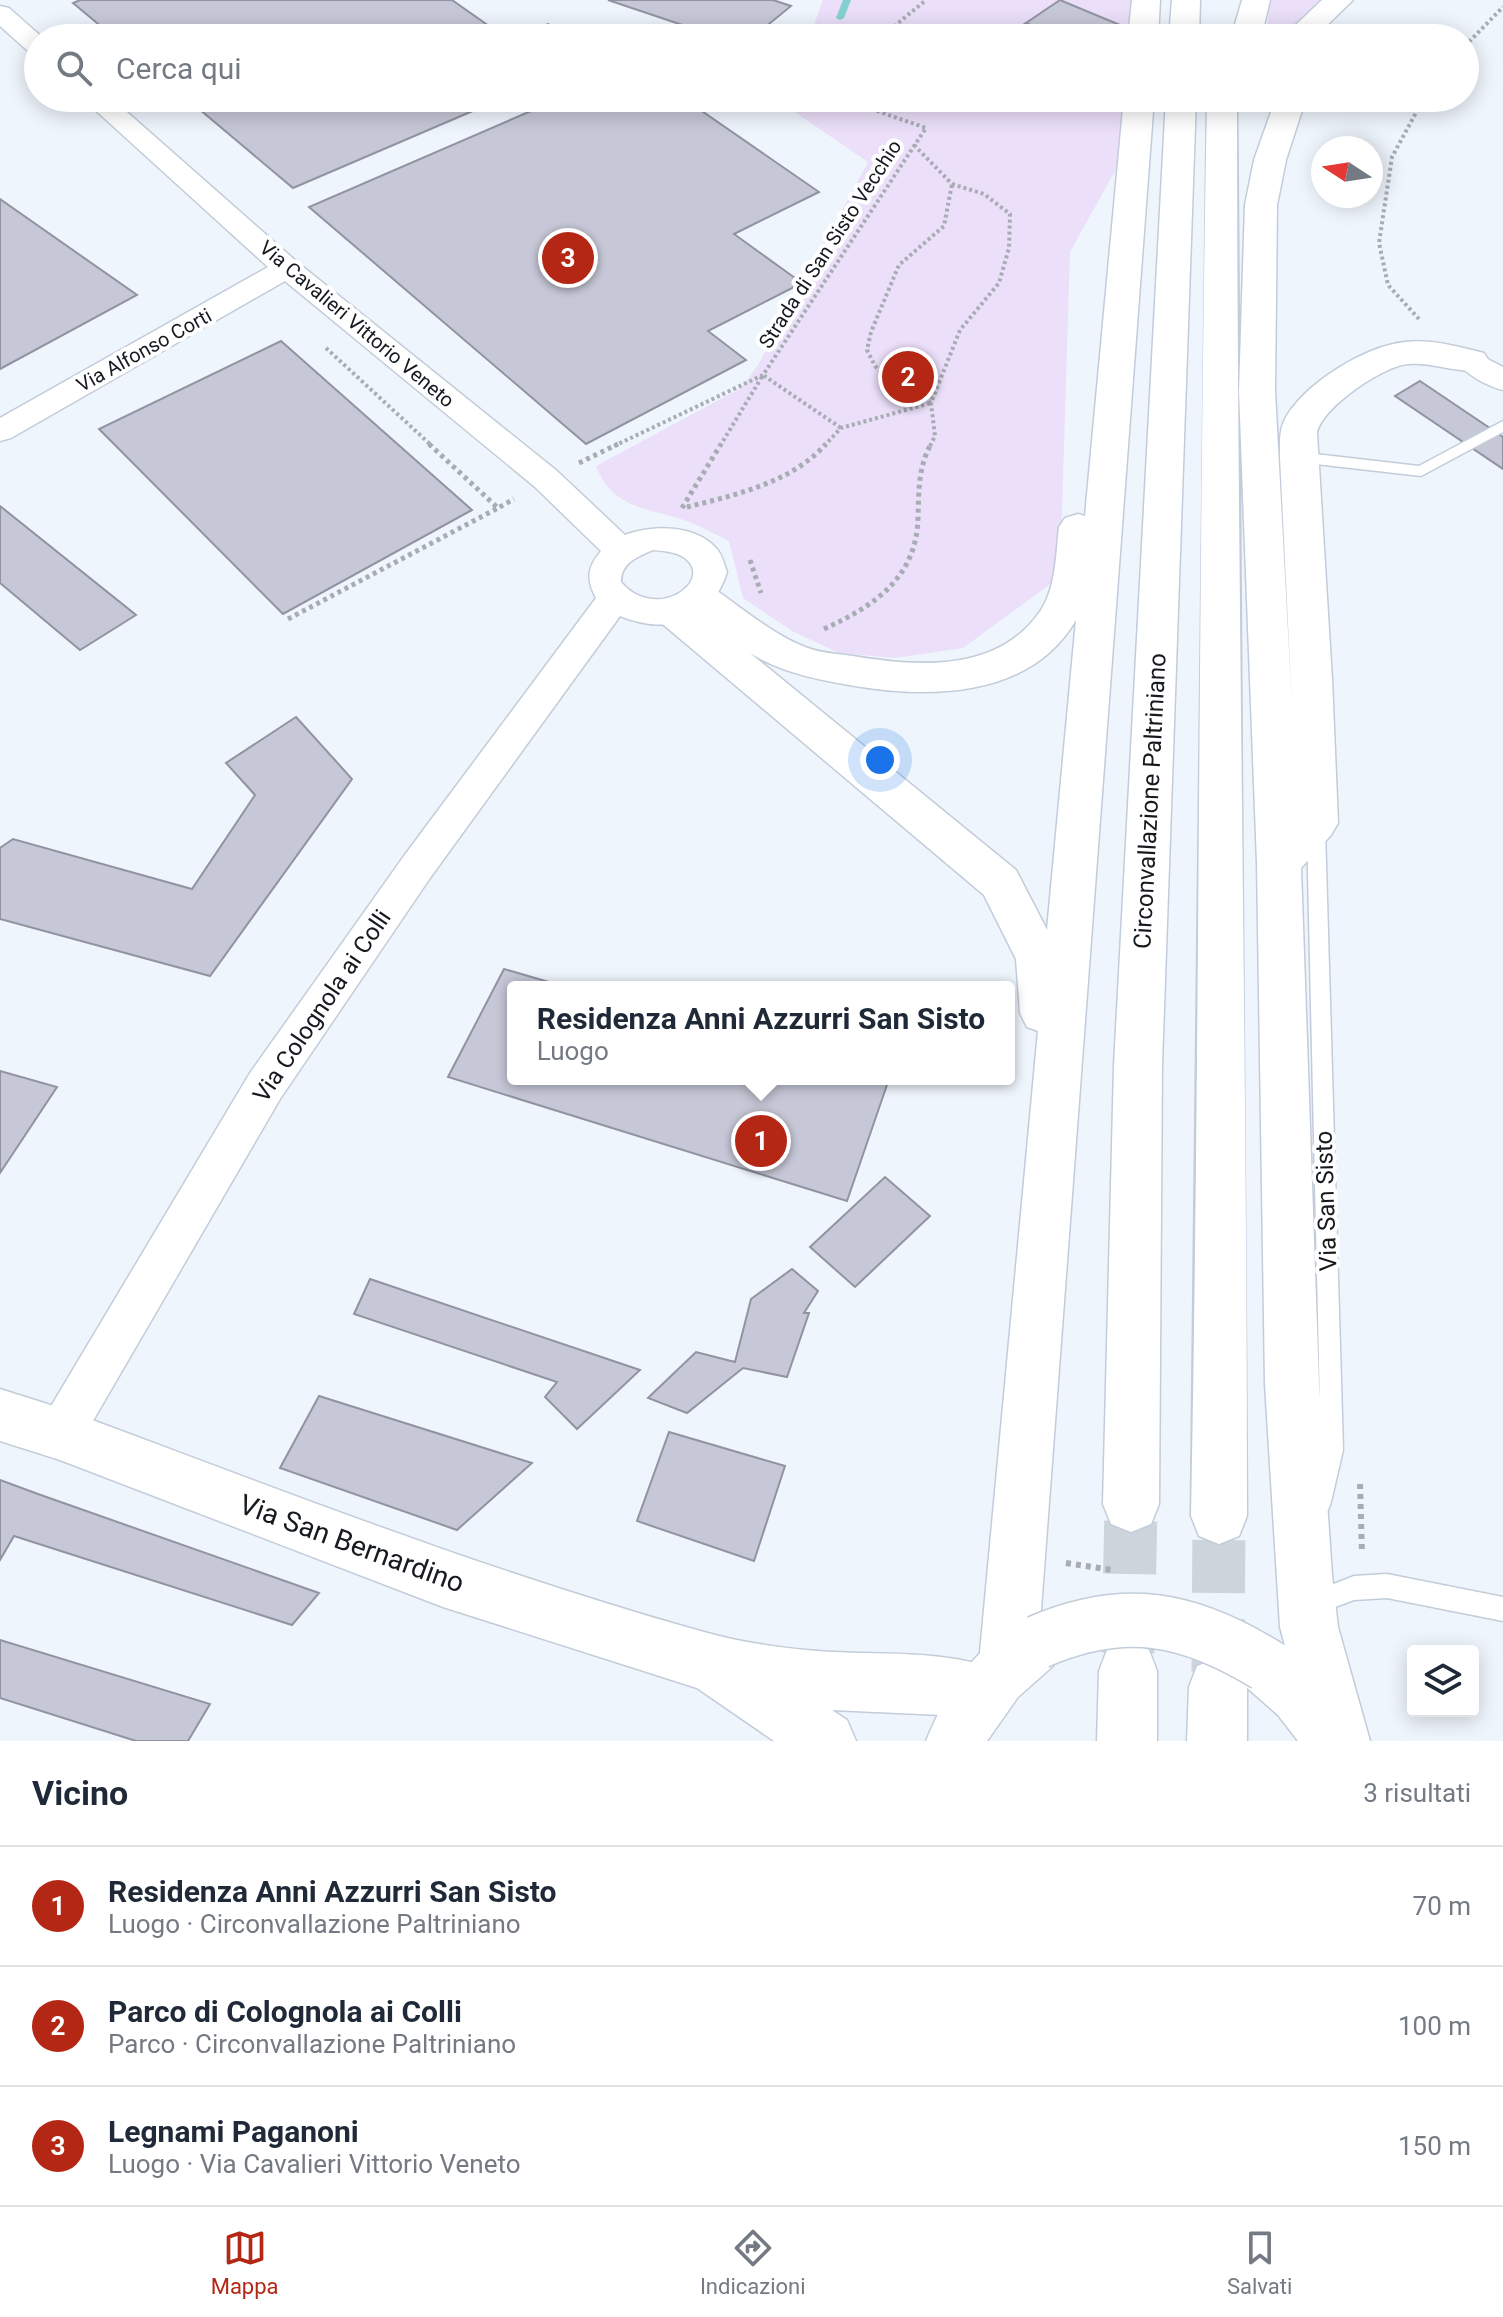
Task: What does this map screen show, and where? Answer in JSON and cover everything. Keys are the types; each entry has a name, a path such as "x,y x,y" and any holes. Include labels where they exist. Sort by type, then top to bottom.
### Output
{"main road":[{"path":"1144,24 1146,0"},
{"path":"1185,24 1186,0"},
{"path":"1229,24 1232,0"},
{"path":"1250,24 1256,0"},
{"path":"1319,24 1351,3"},
{"path":"1341,24 1351,3"},
{"path":"996,1685 1047,1206 1138,112"},
{"name":"Circonvallazione Paltriniano","path":"1131,1504 1138,1065 1180,112"},
{"path":"1219,1516 1223,1073 1218,540 1220,188 1234,112"},
{"path":"1286,112 1270,160 1261,205 1257,391 1279,863 1292,1384 1309,1627 1337,1741"},
{"path":"686,605 792,657 870,675 921,680 959,677 1003,664 1032,647 1059,616 1074,566 1092,363 1124,283"},
{"path":"1279,863 1316,823 1312,679 1298,457 1301,423 1326,397 1368,366 1398,354 1440,354 1472,361"},
{"path":"1265,602 1312,679"},
{"path":"686,605 1000,883 1039,959 1044,1002 1036,1107 1047,1206"},
{"name":"Via San Bernardino","path":"0,1415 60,1434 443,1579 707,1662 815,1680 942,1686 996,1685"},
{"path":"996,1685 1060,1631 1111,1618 1163,1620 1216,1635 1234,1697 1299,1694 1337,1741"},
{"name":"Via San Bernardino","path":"707,1662 826,1741"},
{"path":"1127,1741 1128,1671"}],"street":[{"path":"0,13 24,34"},
{"name":"Via Cavalieri Vittorio Veneto","path":"111,112 287,268 546,479 620,550"},
{"name":"Via Alfonso Corti","path":"0,431 287,268"},
{"path":"1472,361 1503,380"},
{"path":"652,538 686,543 699,551 708,562 711,574 708,587 686,605 641,611 615,598 605,579 606,568 620,550 652,538"},
{"name":"Via Colognola ai Colli","path":"60,1434 265,1086 417,867 615,598"}],"lane":[{"path":"1298,457 1421,471 1503,426"},
{"name":"Via San Sisto","path":"1305,1591 1332,1450 1316,823"},
{"path":"1305,1591 1387,1586 1503,1609"}],"path":[{"path":"897,24 926,0"},
{"path":"1479,32 1503,7"},
{"name":"Strada di San Sisto Vecchio","path":"681,509 763,375 926,128 880,112"},
{"path":"1413,314 1388,285 1379,243 1392,157 1416,112"},
{"path":"820,631 861,612 888,592 909,563 918,533 920,464 935,436 931,403 960,330 999,283 1009,248 1010,214 991,196 952,184 914,145"},
{"path":"931,403 896,388 875,366 867,350 871,332 899,265 944,226 952,184"},
{"path":"316,339 498,508"},
{"path":"288,619 498,508 546,479 763,375"},
{"name":"Strada di San Sisto Vecchio","path":"763,375 841,428"},
{"path":"681,509 757,489 817,454 841,428 931,403"},
{"path":"681,509 694,516"},
{"path":"749,559 765,599"}],"shaded area":[{"path":"823,0 1136,0 1133,24 814,24"},
{"path":"1269,0 1327,0 1300,24 1268,24"},
{"path":"795,112 1124,112 1119,164 1070,252 1060,577 963,648 895,658 839,653 792,631 743,598 729,541 694,524 625,501 613,492 596,466 741,388 758,365 868,162"}],"building":[{"path":"80,0 452,0 486,24 98,24 73,3"},
{"path":"608,0 773,0 791,6 769,24 679,24"},
{"path":"1060,0 1118,24 1028,24 1026,23"},
{"path":"203,112 470,112 293,188"},
{"path":"529,112 703,112 819,192 734,234 802,283 708,331 746,360 586,444 309,207"},
{"path":"0,199 137,295 0,369"},
{"path":"281,341 472,510 283,614 99,429"},
{"path":"1420,381 1503,437 1503,469 1395,396"},
{"path":"0,506 136,615 80,650 0,583"},
{"path":"296,717 352,779 210,976 0,919 0,848 13,839 192,889 255,795 226,763"},
{"path":"504,969 545,981 507,981 507,1085 887,1085 847,1201 448,1077"},
{"path":"0,1071 57,1087 0,1173"},
{"path":"885,1177 930,1216 855,1287 810,1247"},
{"path":"792,1269 818,1291 804,1313 809,1313 787,1377 743,1368 687,1413 648,1398 696,1352 735,1362 751,1299"},
{"path":"370,1279 640,1370 577,1429 545,1397 557,1382 354,1314"},
{"path":"319,1396 532,1463 457,1530 280,1468"},
{"path":"669,1432 785,1466 754,1561 637,1521"},
{"path":"0,1480 319,1593 292,1625 14,1536 0,1560"},
{"path":"0,1640 210,1704 188,1741 136,1741 0,1698"}],"waterway":[{"path":"840,18 847,0"}],"tunnel":[{"path":"1128,1653 1131,1504"},
{"path":"1218,1672 1219,1516"}],"place":[{"name":"Legnami Paganoni","path":"568,258"},
{"name":"Parco di Colognola ai Colli","path":"908,377"},
{"name":"Residenza Anni Azzurri San Sisto","path":"761,1141"}]}
